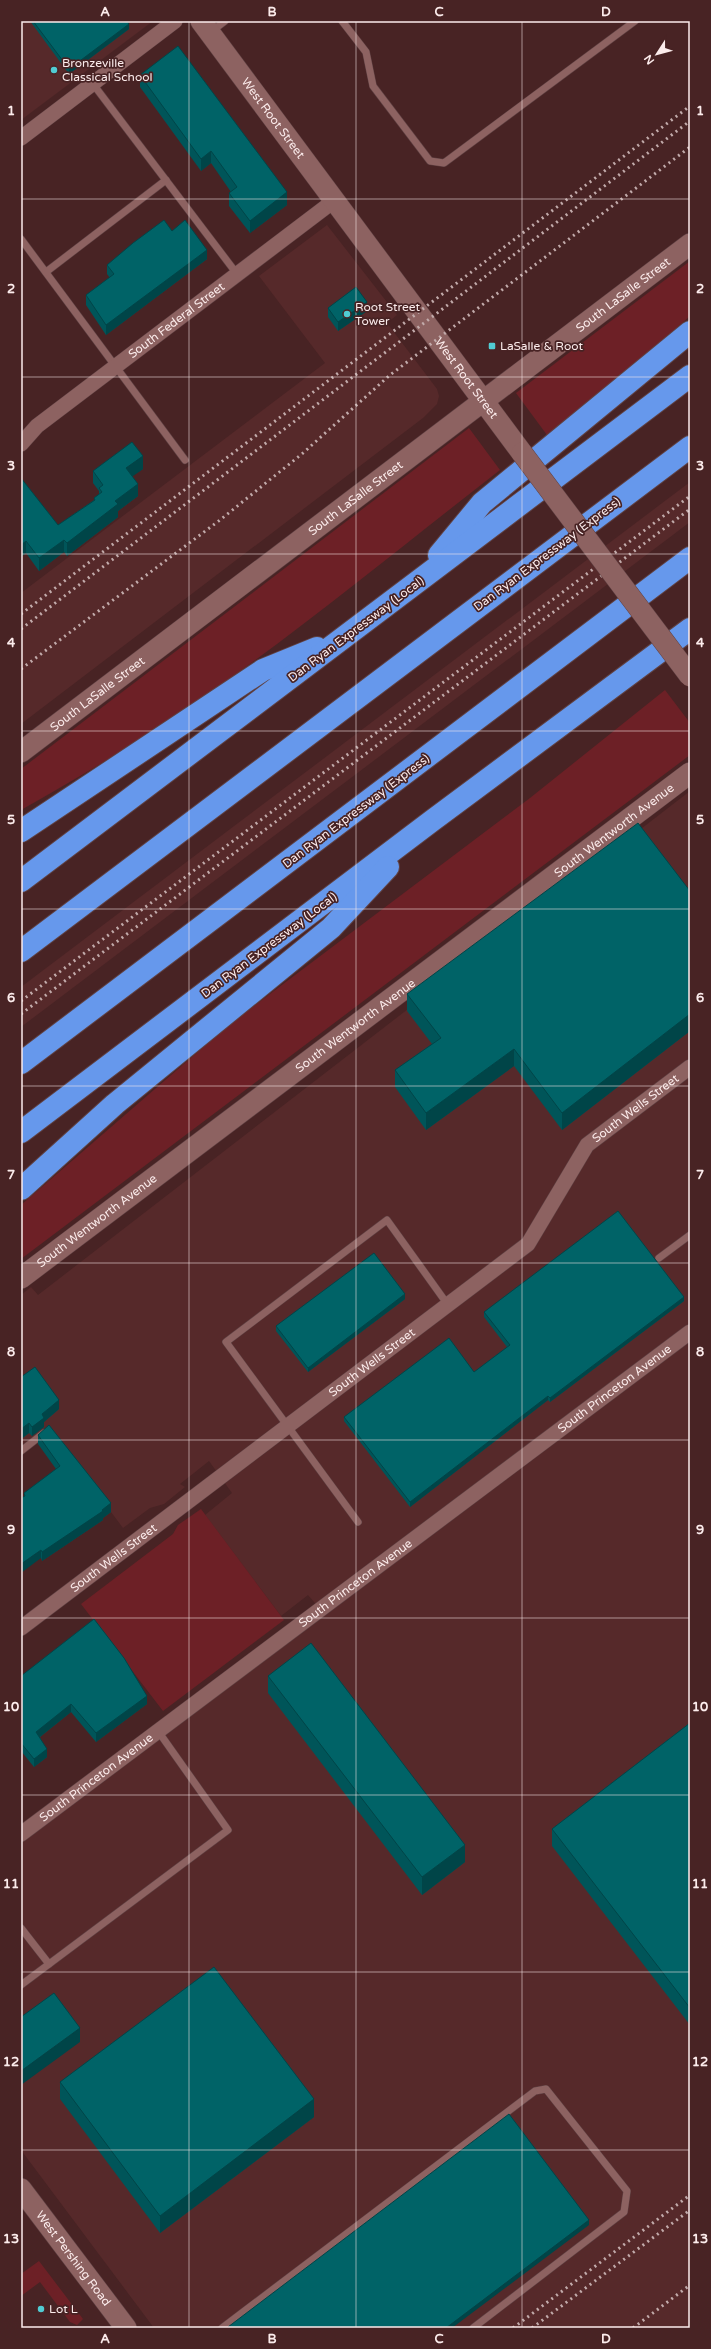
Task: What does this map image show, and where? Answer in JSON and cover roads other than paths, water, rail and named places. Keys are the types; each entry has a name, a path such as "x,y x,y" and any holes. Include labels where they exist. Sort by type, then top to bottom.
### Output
{"highway":[{"path":"415,584 482,503 690,332"},
{"name":"Dan Ryan Expressway (Local)","path":"21,881 690,376"},
{"name":"Dan Ryan Expressway (Express)","path":"21,951 690,447"},
{"name":"Dan Ryan Expressway (Express)","path":"21,1064 690,558"},
{"name":"Dan Ryan Expressway (Local)","path":"21,1132 433,820 685,635"},
{"path":"21,831 263,670 344,637"},
{"path":"21,1189 115,1104 331,928 433,820"}],"main road":[{"name":"West Root Street","path":"212,25 334,200 690,676"},
{"name":"South LaSalle Street","path":"21,752 690,244"},
{"name":"South Wentworth Avenue","path":"21,1278 690,773"},
{"name":"West Pershing Road","path":"21,2189 126,2328"}],"street":[{"path":"21,138 175,21"},
{"name":"South Federal Street","path":"21,444 37,426 334,200"},
{"name":"South Wells Street","path":"21,1628 528,1244 587,1145 690,1067"},
{"name":"South Princeton Avenue","path":"21,1834 690,1332"}],"lane":[{"path":"342,21 366,52 373,86 430,161 444,163 635,21"},
{"path":"93,84 237,274"},
{"path":"46,272 166,180"},
{"path":"21,239 117,366 185,460"},
{"path":"358,1522 226,1342 387,1220 448,1304"},
{"path":"659,1258 690,1235"},
{"path":"21,1451 45,1432"},
{"path":"21,1985 228,1830 158,1731"},
{"path":"21,1928 49,1964"},
{"path":"222,2328 535,2091 546,2089 627,2191 624,2212 473,2328"}],"railway":[{"path":"21,614 690,106"},
{"path":"21,629 690,121"},
{"path":"21,669 220,520 303,453 390,375 690,147"},
{"path":"21,1001 690,496"},
{"path":"21,1014 690,509"},
{"path":"513,2328 690,2195"},
{"path":"532,2328 690,2210"},
{"path":"633,2328 690,2285"}],"place":[{"name":"Bronzeville Classical School","path":"54,70"},
{"name":"Root Street Tower","path":"347,314"},
{"name":"LaSalle & Root","path":"492,346"},
{"name":"Lot L","path":"41,2309"}]}
